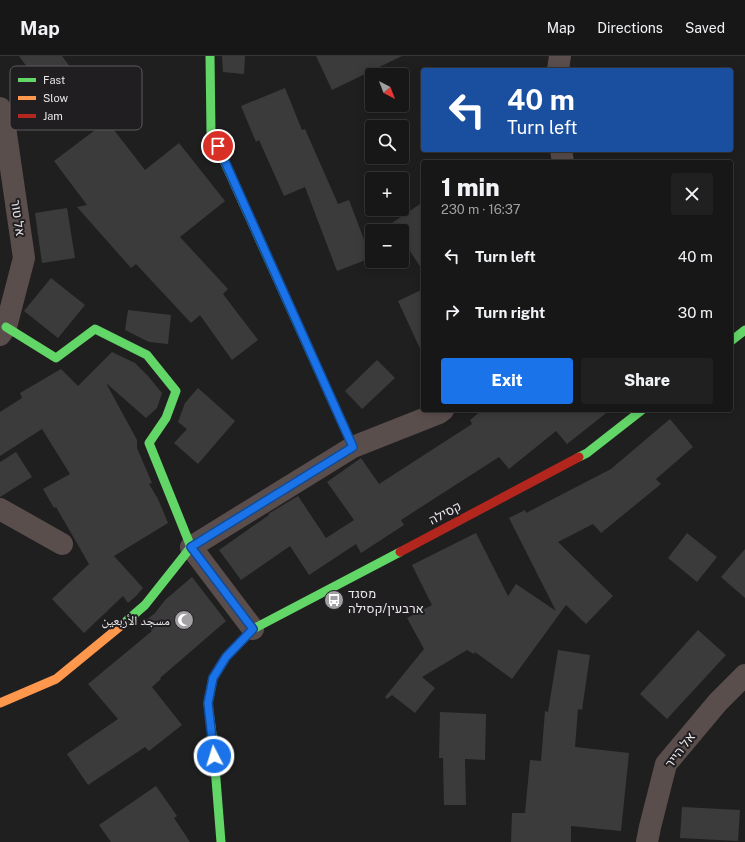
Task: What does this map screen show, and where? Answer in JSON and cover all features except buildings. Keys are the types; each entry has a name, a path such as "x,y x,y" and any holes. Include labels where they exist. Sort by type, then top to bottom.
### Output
{"street":[{"path":"210,56 211,132 353,447"},
{"path":"558,68 560,56"},
{"name":"אל טור","path":"0,108 5,127 24,258 2,331"},
{"path":"2,331 56,358 95,329 147,355 176,391 166,418 149,443 191,547 253,629"},
{"path":"733,339 745,330"},
{"path":"0,703 56,679 145,605 191,547 353,447 440,412"},
{"name":"קסילה","path":"221,842 213,742 208,703 213,678 226,657 253,629 587,454 640,412"},
{"path":"0,509 62,544"},
{"name":"אל הייר","path":"648,842 666,764 718,702 745,675"}],"traffic: fast":[{"path":"210,56 211,132 325,385"},
{"path":"6,327 56,358 95,329 147,355 176,391 166,418 149,443 191,547 145,605 123,624"},
{"path":"733,339 745,330"},
{"path":"579,457 587,453 639,412"},
{"path":"221,842 213,742 208,703 213,678 226,657 253,629 400,552"}],"traffic: slow":[{"path":"325,385 353,447"},
{"path":"0,703 56,679 123,624"}],"traffic: jam":[{"path":"400,552 579,457"}],"place":[{"name":"מסגד ארבעין/קסילה","path":"334,600"},
{"name":"مسجد الأربعين","path":"184,620"}],"route":[{"path":"214,756 208,703 213,678 226,657 253,629 191,547 353,447 218,146"}]}
